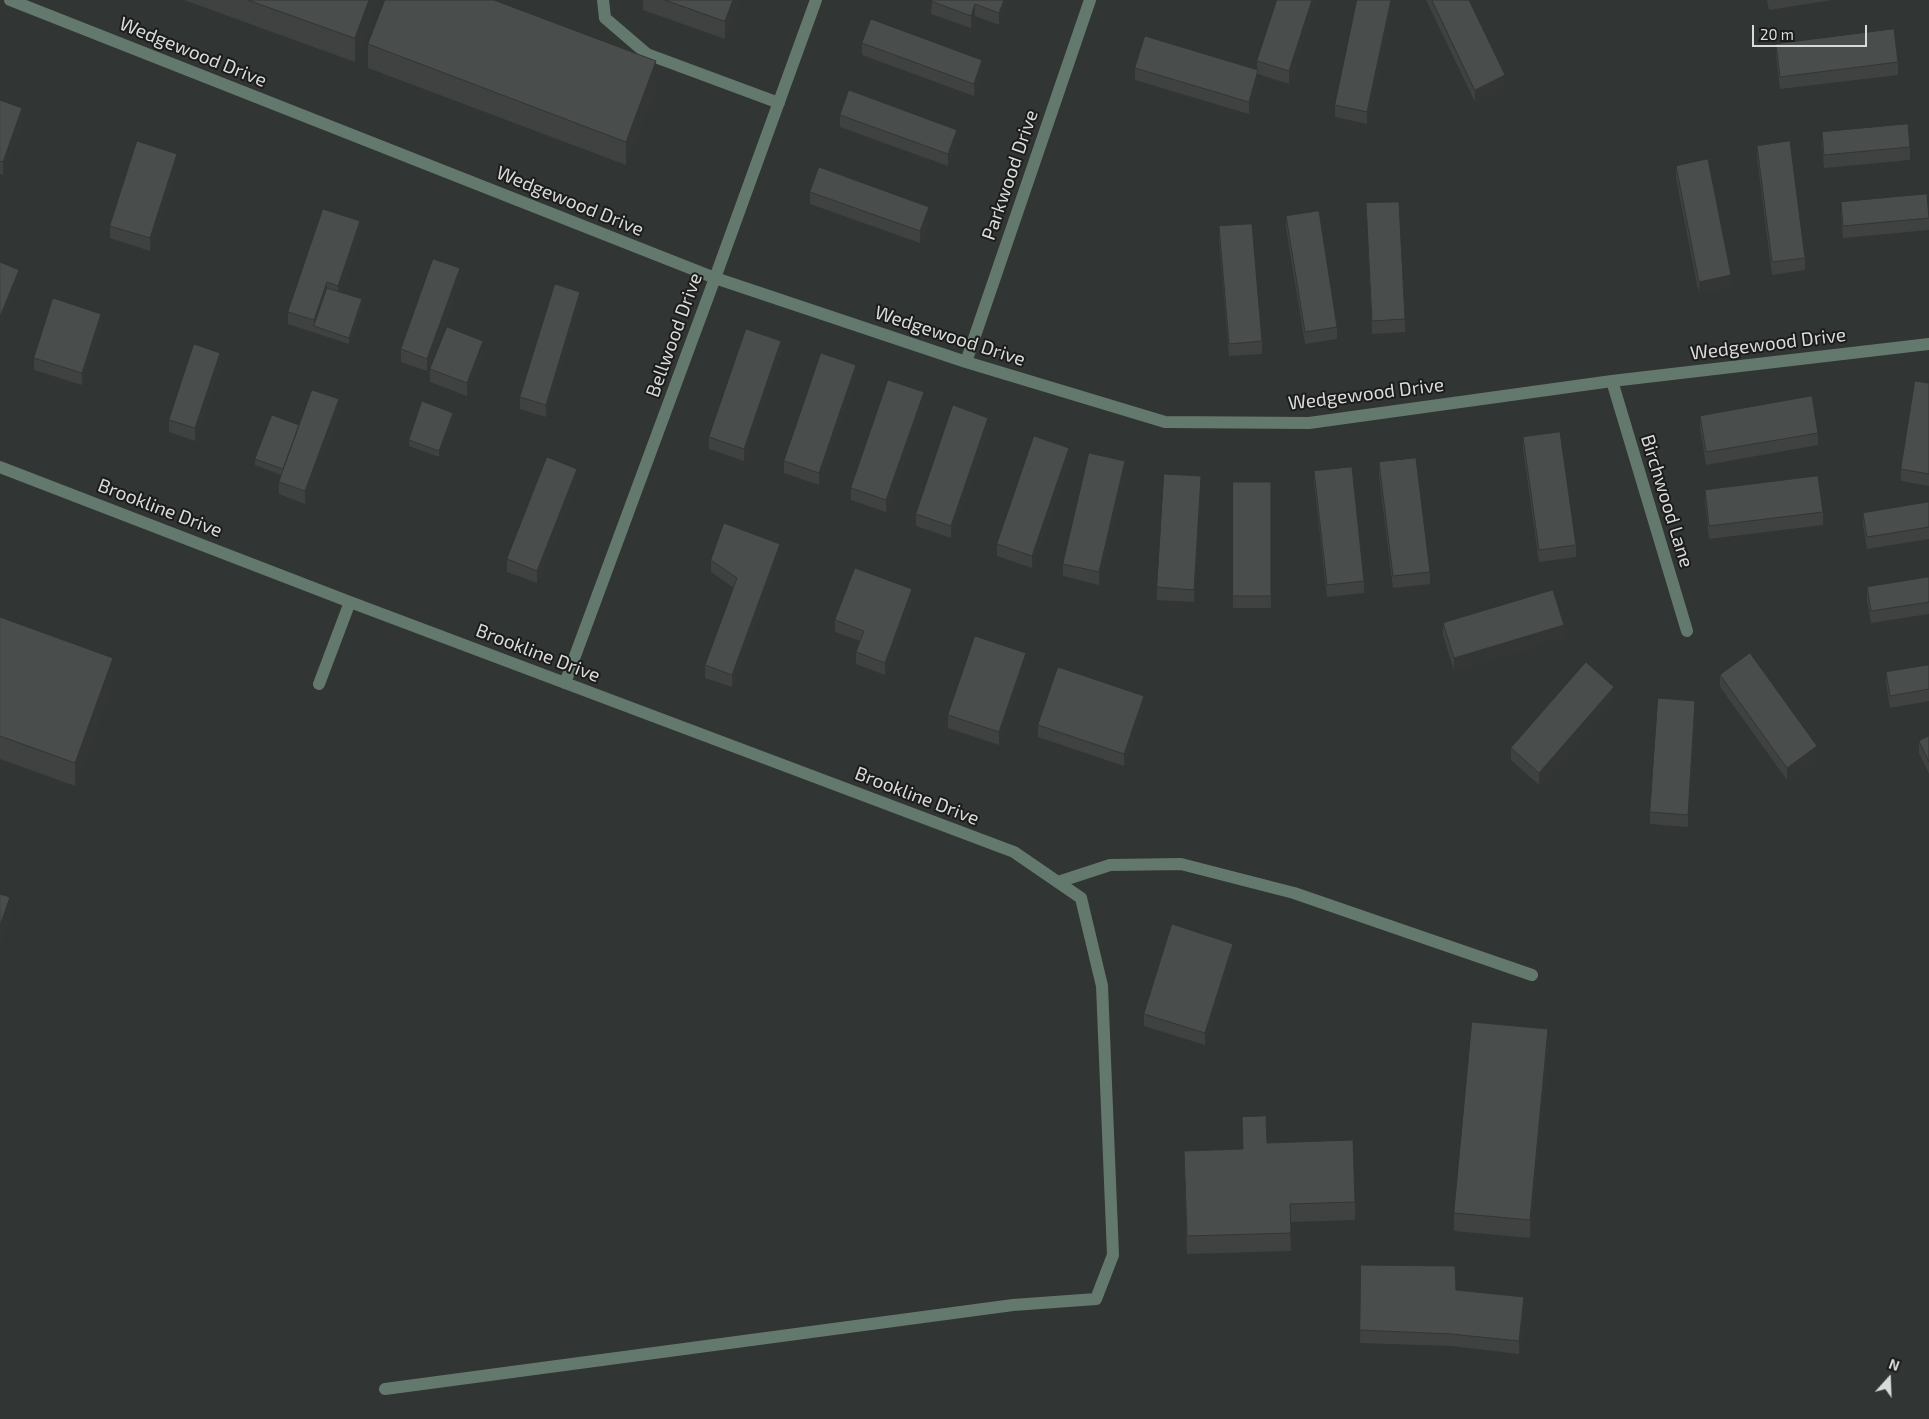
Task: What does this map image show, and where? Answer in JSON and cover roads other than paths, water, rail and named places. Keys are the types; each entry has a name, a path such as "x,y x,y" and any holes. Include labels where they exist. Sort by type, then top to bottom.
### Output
{"street":[{"name":"Wedgewood Drive","path":"10,0 28,3 715,278 966,362 1165,422 1309,423 1612,381 1929,344"},
{"path":"603,0 604,18 647,54 778,103"},
{"name":"Bellwood Drive","path":"565,683 816,0"},
{"name":"Parkwood Drive","path":"966,362 1090,0"},
{"name":"Birchwood Lane","path":"1612,381 1687,631"},
{"name":"Brookline Drive","path":"0,467 350,602 1014,852 1081,898 1102,986 1113,1255 1096,1299 1013,1305 385,1389"},
{"path":"320,684 350,602"},
{"path":"1058,882 1110,865 1181,864 1294,893 1532,975"}]}
